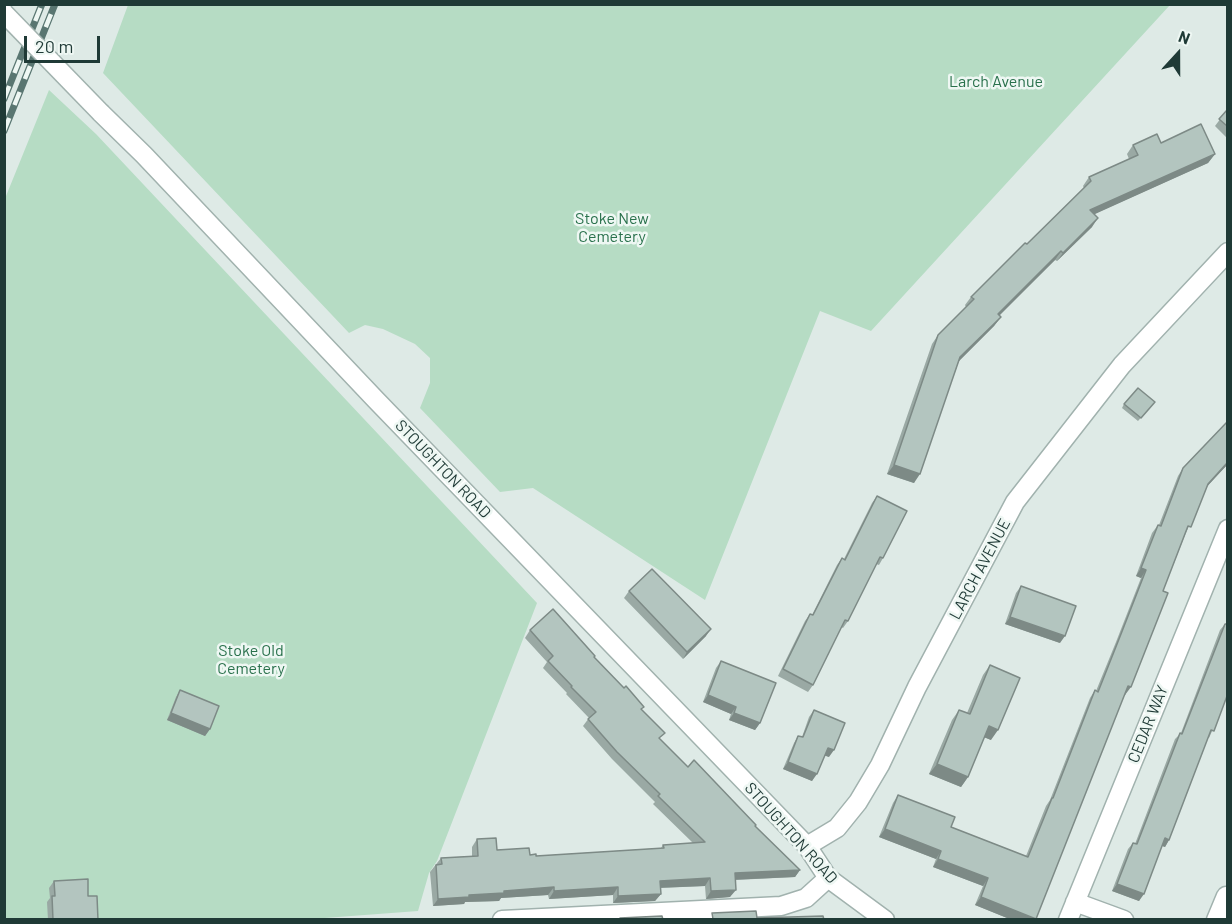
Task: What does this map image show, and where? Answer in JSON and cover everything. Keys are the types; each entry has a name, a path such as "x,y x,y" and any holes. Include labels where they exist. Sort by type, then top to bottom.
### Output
{"street":[{"name":"STOUGHTON ROAD","path":"4,14 144,155 375,399 807,846 828,878 885,920"},
{"name":"LARCH AVENUE","path":"807,846 837,828 858,802 880,765 917,687 1015,502 1122,365 1227,252"},
{"name":"CEDAR WAY","path":"1068,920 1227,529"},
{"path":"502,920 781,906 806,898 828,878"},
{"path":"1216,920 1226,896"},
{"path":"1075,902 1124,920"}],"green space":[{"name":"Stoke New Cemetery","path":"128,4 1170,5 871,331 820,311 705,600 533,488 500,492 420,408 430,383 430,358 415,344 383,329 365,325 349,333 103,73"},
{"name":"Stoke Old Cemetery","path":"49,90 96,134 537,603 437,861 429,873 418,911 298,920 5,919 4,201"}],"building":[{"path":"1227,110 1227,126 1219,119"},
{"path":"1201,124 1215,154 1090,210 1098,218 1063,253 1061,251 998,314 1001,317 960,357 920,474 894,465 938,335 974,299 971,297 1091,181 1089,177 1138,155 1133,145 1157,134 1161,143"},
{"path":"1138,388 1155,402 1141,418 1124,404"},
{"path":"1227,422 1227,463 1208,484 1191,527 1188,526 1163,591 1168,593 1131,687 1128,686 1036,919 981,897 988,878 938,859 941,851 885,829 898,795 955,817 951,827 1028,857 1095,690 1098,692 1146,570 1141,568 1158,525 1161,526 1183,468"},
{"path":"877,496 907,511 883,558 880,557 848,621 845,620 813,685 783,669 810,614 813,615 842,558 845,560"},
{"path":"652,569 711,629 687,652 629,591"},
{"path":"1021,586 1076,606 1065,636 1010,617"},
{"path":"553,609 594,657 624,688 626,686 644,707 641,709 665,733 659,738 688,767 694,760 755,826 800,870 735,873 736,890 711,891 710,878 660,881 661,894 618,896 618,887 554,891 554,887 438,899 436,865 442,864 441,858 478,856 477,839 496,838 497,850 529,848 530,855 536,854 536,856 664,848 663,845 705,842 658,796 660,794 617,752 588,719 596,712 548,661 553,656 530,630"},
{"path":"1225,624 1227,624 1227,696 1214,731 1211,730 1169,840 1165,838 1144,894 1117,884 1133,843 1137,844"},
{"path":"721,661 776,683 760,723 734,713 736,707 708,695"},
{"path":"990,665 1020,678 998,730 989,726 968,777 937,764 959,710 970,714"},
{"path":"180,690 219,706 210,729 171,713"},
{"path":"814,710 845,723 834,750 828,748 817,774 788,762 798,736 803,737"},
{"path":"88,879 88,896 97,896 98,920 53,920 54,881"},
{"path":"756,911 757,918 823,916 824,920 702,920 713,919 712,913"},
{"path":"662,916 663,920 620,920 620,918"}],"railway":[{"path":"4,99 42,4"},
{"path":"4,131 55,4"}],"park label":[{"name":"Larch Avenue","path":"996,82"}]}
